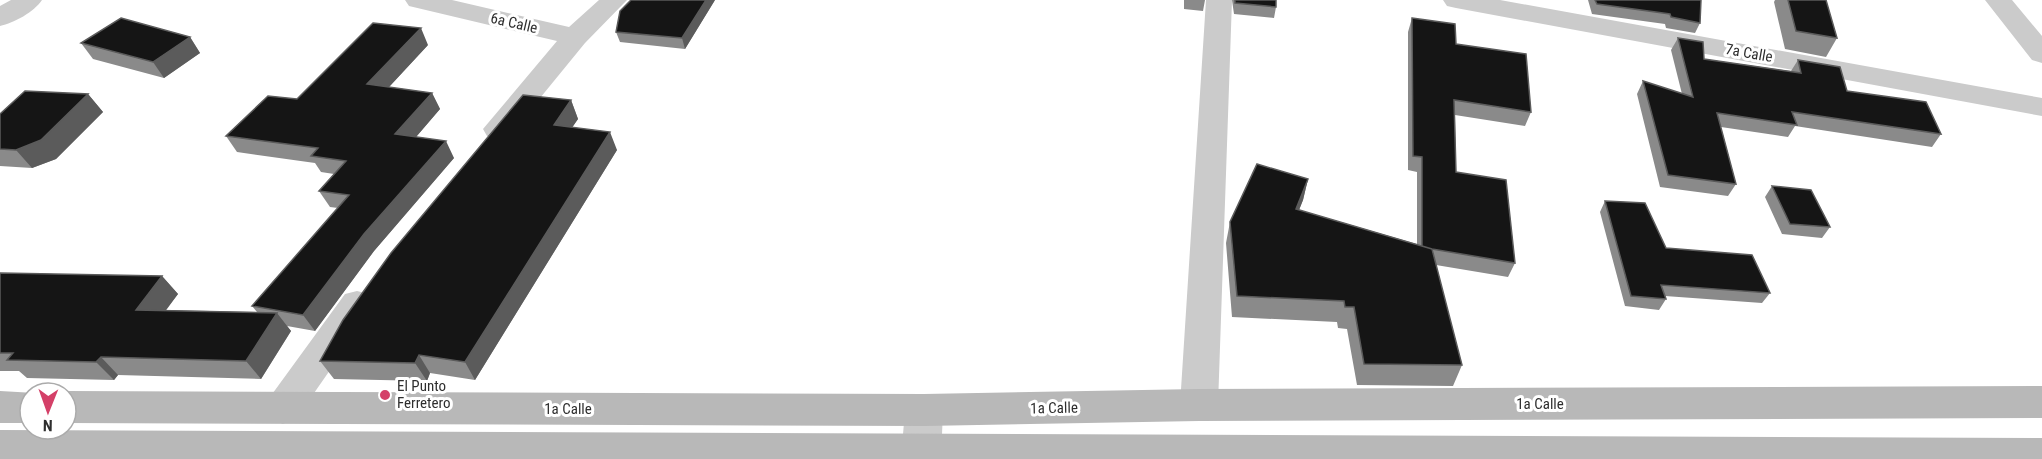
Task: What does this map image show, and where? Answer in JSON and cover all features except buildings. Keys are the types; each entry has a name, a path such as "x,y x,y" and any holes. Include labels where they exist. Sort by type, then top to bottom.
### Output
{"main road":[{"name":"1a Calle","path":"78,407 924,410 1199,405 2042,402"},
{"path":"0,407 18,407"},
{"path":"0,447 922,455 2042,455"}],"street":[{"path":"0,18 29,0"},
{"name":"6a Calle","path":"418,0 575,37"},
{"path":"478,154 575,37 614,0"},
{"path":"1199,405 1219,0"},
{"name":"7a Calle","path":"1456,0 2042,106"},
{"path":"1998,0 2042,54"},
{"path":"283,408 375,280"},
{"path":"922,455 924,410"}],"place":[{"name":"El Punto Ferretero","path":"385,395"}]}
